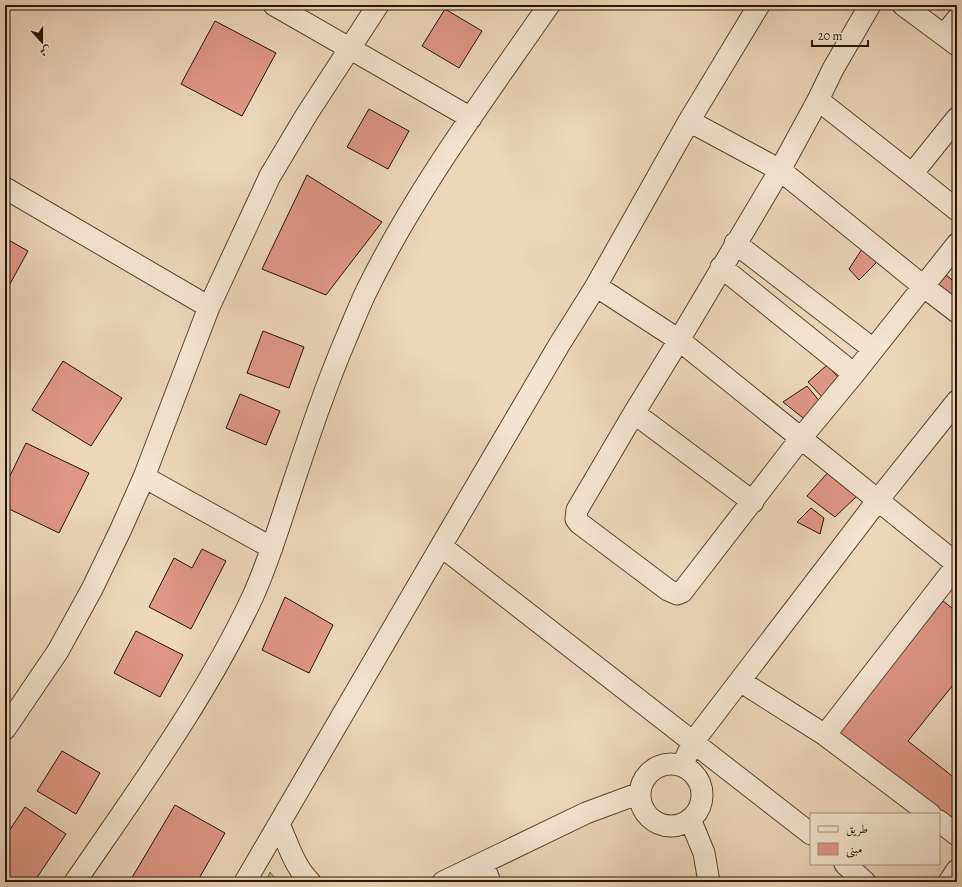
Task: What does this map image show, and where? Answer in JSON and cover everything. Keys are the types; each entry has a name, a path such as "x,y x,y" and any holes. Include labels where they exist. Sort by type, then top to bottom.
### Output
{"street":[{"path":"274,5 471,118"},
{"path":"5,729 62,644 92,589 121,529 144,477 209,307 270,176 307,114 378,5"},
{"path":"75,882 185,717 228,647 254,594 272,548 315,417 365,294 410,212 471,118 549,5"},
{"path":"246,882 559,345 596,286 689,121 759,5"},
{"path":"870,5 833,69 780,170 735,243 679,340 577,510 576,519 582,527 668,590 677,594 682,592 686,589 801,438 957,244"},
{"path":"903,5 950,40 957,18"},
{"path":"818,100 957,210"},
{"path":"912,174 957,118"},
{"path":"689,121 780,170 957,312"},
{"path":"5,188 209,307"},
{"path":"735,243 873,349"},
{"path":"721,267 854,374"},
{"path":"596,286 679,340 957,564 825,735"},
{"path":"682,766 693,742 878,500 957,401"},
{"path":"634,413 753,502"},
{"path":"144,477 272,548"},
{"path":"441,546 810,833"},
{"path":"740,681 825,735 929,813"},
{"path":"670,764 682,766 694,773 701,786 702,793 700,807 690,820 684,823 668,826 653,820 643,809 640,794 644,780 652,770 657,767 670,764"},
{"path":"443,882 486,873 586,813 640,794"},
{"path":"690,820 704,853 709,882"},
{"path":"940,822 957,835"},
{"path":"279,824 292,856 310,882"},
{"path":"846,865 865,882"},
{"path":"949,882 957,870"}],"green space":[{"path":"270,872 278,882 266,882"}],"building":[{"path":"445,9 482,31 459,68 422,46"},
{"path":"215,21 276,53 242,116 181,84"},
{"path":"369,109 409,131 388,169 347,147"},
{"path":"307,175 382,222 326,295 262,269"},
{"path":"5,238 28,251 5,293"},
{"path":"864,246 879,260 859,280 849,269"},
{"path":"946,275 957,284 957,303 937,287"},
{"path":"263,331 304,347 289,388 247,373"},
{"path":"63,361 122,398 91,446 32,410"},
{"path":"827,365 840,379 825,400 808,382"},
{"path":"807,386 821,403 807,421 783,402"},
{"path":"240,394 280,411 266,445 226,428"},
{"path":"26,443 89,473 59,533 5,507 5,486"},
{"path":"831,469 858,495 835,517 807,496"},
{"path":"811,508 824,518 820,534 797,522"},
{"path":"202,549 226,561 191,629 149,607 174,558 192,568"},
{"path":"285,597 333,625 309,673 262,650"},
{"path":"943,601 957,612 957,680 908,741 957,780 957,828 940,813 938,813 838,734"},
{"path":"136,631 183,655 160,697 114,673"},
{"path":"62,751 100,773 76,814 37,791"},
{"path":"175,805 225,833 197,882 130,881"},
{"path":"25,807 66,834 34,882 5,882 5,837"}]}
